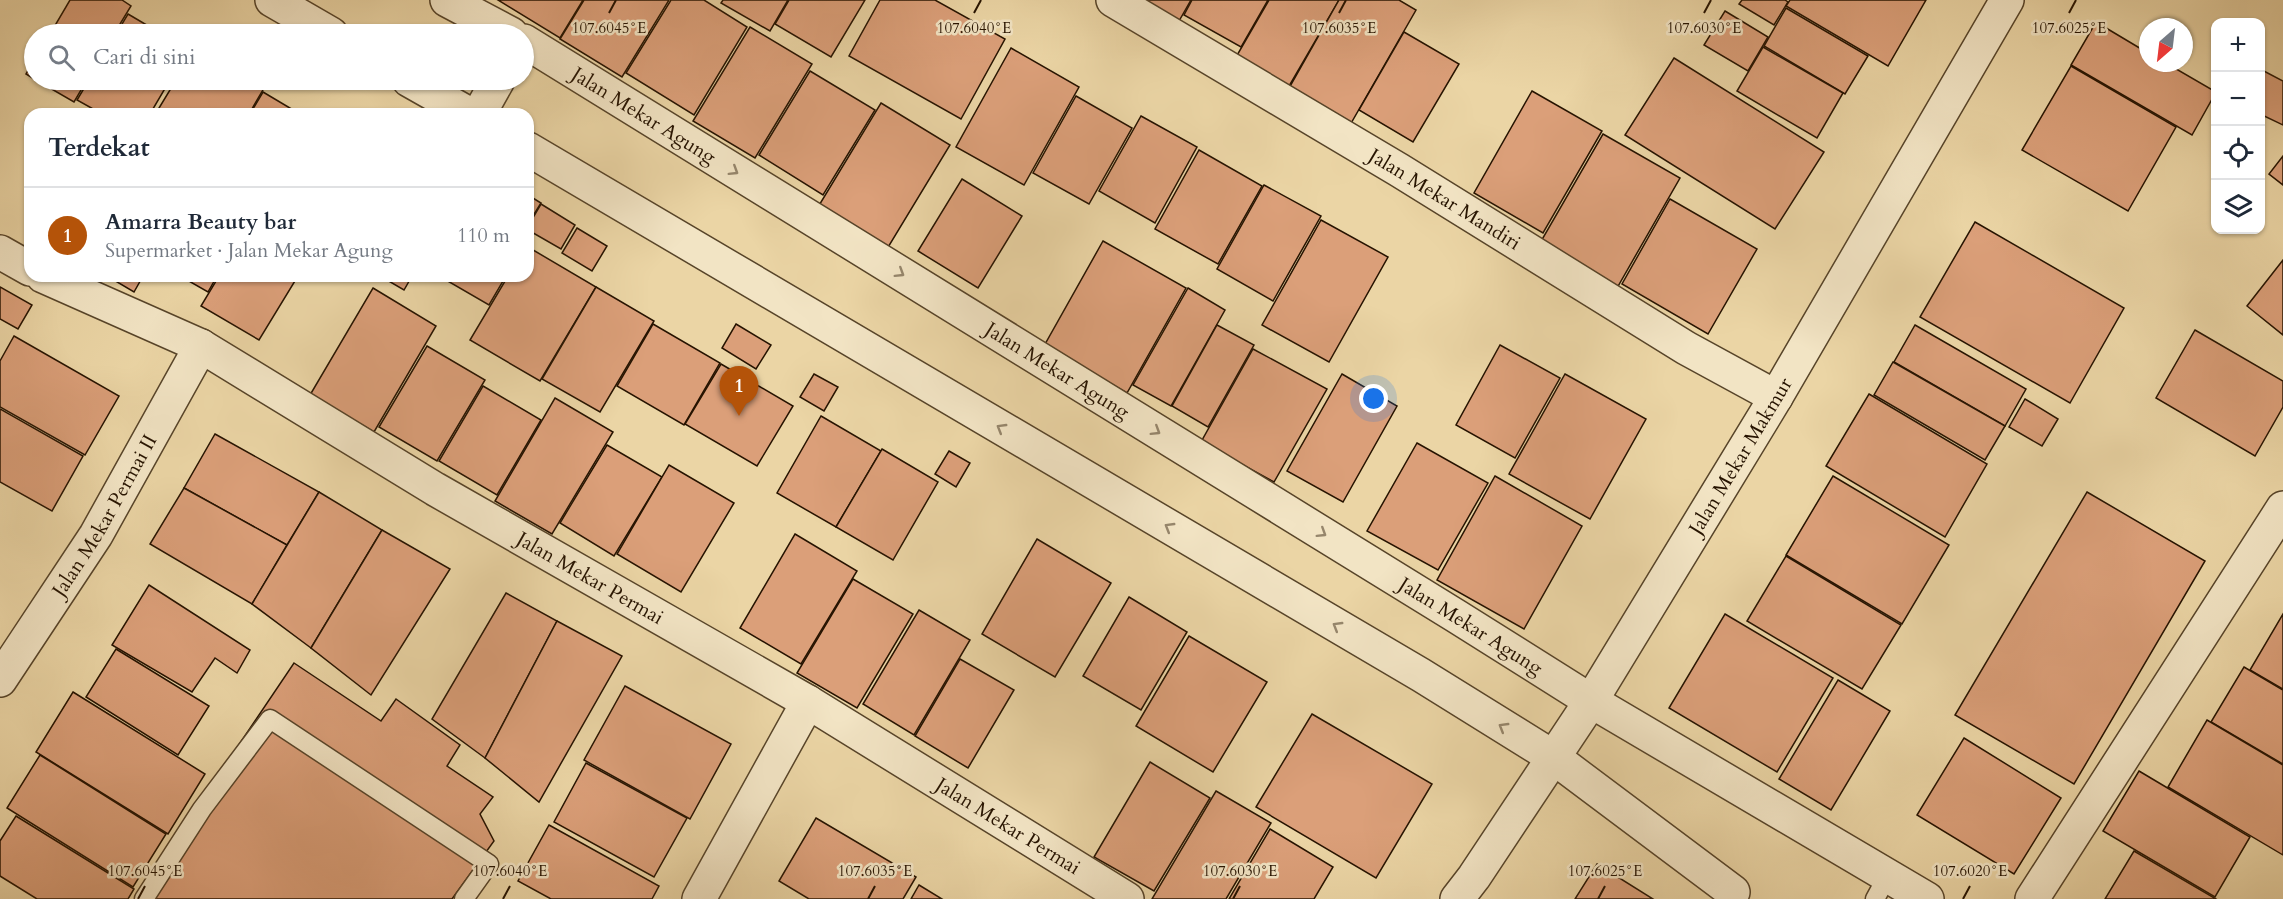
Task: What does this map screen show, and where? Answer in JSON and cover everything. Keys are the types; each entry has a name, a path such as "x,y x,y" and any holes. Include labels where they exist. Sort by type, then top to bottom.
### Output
{"street":[{"path":"272,0 314,24"},
{"path":"447,0 492,24"},
{"name":"Jalan Mekar Mandiri","path":"1113,0 1399,170 1686,348 1776,397"},
{"name":"Jalan Mekar Makmur","path":"1457,899 1474,878 1591,701 1776,397 2007,0"},
{"name":"Jalan Mekar Agung","path":"534,47 1456,616 1881,887 1927,899"},
{"path":"427,90 458,108"},
{"path":"482,108 492,90"},
{"path":"534,153 1421,675 1553,757 1733,892"},
{"path":"0,252 24,266"},
{"name":"Jalan Mekar Permai","path":"57,282 201,346 435,489 808,702 1126,899"},
{"name":"Jalan Mekar Permai II","path":"0,680 96,535 201,346"},
{"path":"2032,899 2283,508"},
{"path":"699,899 808,702"}],"lane":[{"path":"144,899 202,809 270,719 489,864 464,899"}],"building":[{"path":"70,0 122,0 131,6 120,24 56,24"},
{"path":"498,0 583,0 560,38"},
{"path":"584,0 669,0 622,77 560,39"},
{"path":"671,0 704,0 747,27 694,115 626,73"},
{"path":"723,0 788,0 770,31 721,3"},
{"path":"789,0 865,0 831,57 775,24"},
{"path":"880,0 935,0 1005,39 961,119 849,56"},
{"path":"1143,0 1191,0 1179,21"},
{"path":"1192,0 1268,0 1241,47 1184,15"},
{"path":"1269,0 1339,0 1288,88 1236,57"},
{"path":"1339,0 1399,0 1416,10 1350,125 1288,90"},
{"path":"1742,0 1785,0 1788,2 1774,25 1739,4"},
{"path":"1790,0 1926,0 1888,66 1786,6"},
{"path":"1786,8 1868,56 1845,94 1764,46"},
{"path":"1725,11 1768,37 1748,71 1704,45"},
{"path":"128,14 145,24 122,24"},
{"path":"2096,22 2139,48 2139,72 2182,72 2211,89 2211,101 2192,135 2071,65"},
{"path":"750,27 812,64 755,158 693,121"},
{"path":"1404,32 1459,64 1413,142 1359,110"},
{"path":"1763,47 1843,93 1817,138 1737,91"},
{"path":"1011,48 1079,87 1024,185 956,147"},
{"path":"1674,58 1824,152 1775,229 1625,135"},
{"path":"2071,66 2176,127 2128,211 2022,150"},
{"path":"810,71 875,110 823,195 759,155"},
{"path":"2265,72 2283,81 2283,125 2265,116"},
{"path":"53,90 81,90 74,102"},
{"path":"83,90 164,90 154,108 91,108 77,100"},
{"path":"170,90 263,90 252,108 159,108"},
{"path":"1532,91 1602,131 1543,233 1474,193"},
{"path":"263,92 290,108 254,108"},
{"path":"1076,96 1132,128 1089,204 1033,173"},
{"path":"881,103 950,145 887,249 818,207"},
{"path":"1141,116 1197,147 1155,223 1099,191"},
{"path":"1603,134 1680,178 1617,288 1540,243"},
{"path":"1199,150 1262,186 1218,264 1155,229"},
{"path":"2283,156 2283,185 2269,174"},
{"path":"962,179 1022,216 978,288 918,251"},
{"path":"1264,185 1321,216 1273,301 1217,269"},
{"path":"534,199 541,203 534,214"},
{"path":"1670,199 1757,249 1708,334 1622,284"},
{"path":"541,204 575,225 561,249 534,233 534,216"},
{"path":"1321,220 1388,257 1329,362 1262,325"},
{"path":"1975,222 2124,308 2070,403 1920,317"},
{"path":"577,228 607,246 592,271 562,253"},
{"path":"1103,241 1186,288 1127,393 1044,346"},
{"path":"534,251 596,287 540,381 470,340 504,282 534,282"},
{"path":"2283,260 2283,335 2247,306"},
{"path":"117,282 140,282 134,292"},
{"path":"190,282 214,282 208,292"},
{"path":"215,282 294,282 259,340 201,306"},
{"path":"390,282 409,282 404,290"},
{"path":"449,282 502,282 489,305"},
{"path":"0,287 32,305 18,329 0,319"},
{"path":"596,287 654,321 600,412 542,379"},
{"path":"373,288 436,326 374,432 310,395"},
{"path":"1188,288 1225,310 1171,406 1133,385"},
{"path":"653,324 720,363 684,425 617,386"},
{"path":"736,324 771,345 756,369 722,348"},
{"path":"1217,325 1254,345 1208,427 1172,406"},
{"path":"1915,325 2026,389 2005,426 1894,362"},
{"path":"2195,330 2283,381 2283,407 2255,456 2156,398"},
{"path":"14,336 119,396 85,455 0,407 0,361"},
{"path":"1500,345 1560,378 1515,458 1456,425"},
{"path":"427,346 485,380 437,461 379,427"},
{"path":"1253,349 1327,389 1274,482 1201,442"},
{"path":"1893,362 2005,426 1985,460 1874,395"},
{"path":"721,364 793,406 757,466 685,424"},
{"path":"814,374 838,387 824,411 800,397"},
{"path":"1342,374 1397,406 1343,502 1287,471"},
{"path":"1565,374 1646,419 1590,519 1509,474"},
{"path":"483,386 541,420 497,495 439,461"},
{"path":"1869,394 1987,464 1945,537 1826,466"},
{"path":"555,398 613,432 552,534 495,501"},
{"path":"2025,399 2058,419 2042,446 2009,427"},
{"path":"0,409 83,456 52,511 0,482"},
{"path":"821,416 881,451 836,527 777,493"},
{"path":"215,434 319,492 287,545 184,488"},
{"path":"1417,443 1488,483 1438,570 1367,531"},
{"path":"607,445 662,477 614,556 560,523"},
{"path":"882,449 938,482 893,560 836,527"},
{"path":"949,451 970,463 956,487 935,474"},
{"path":"669,465 734,503 681,592 617,554"},
{"path":"1495,476 1582,526 1524,629 1437,580"},
{"path":"1833,476 1949,545 1902,624 1786,555"},
{"path":"184,488 287,545 252,604 150,544"},
{"path":"319,492 382,530 311,648 252,604"},
{"path":"2087,492 2205,561 2074,784 1955,715"},
{"path":"382,530 450,569 371,695 311,648"},
{"path":"795,534 857,571 801,664 740,628"},
{"path":"1037,539 1111,583 1055,677 982,634"},
{"path":"1786,556 1901,625 1862,689 1747,621"},
{"path":"853,579 913,614 857,708 797,673"},
{"path":"149,585 250,650 237,673 215,658 192,692 112,645"},
{"path":"506,593 557,621 485,758 432,719"},
{"path":"1129,597 1187,632 1141,710 1083,676"},
{"path":"919,610 970,640 914,735 863,704"},
{"path":"1725,614 1833,678 1777,772 1669,708"},
{"path":"2283,614 2283,689 2250,670"},
{"path":"557,621 622,656 539,802 485,758"},
{"path":"1189,636 1267,682 1213,772 1136,726"},
{"path":"116,649 209,706 178,755 86,697"},
{"path":"960,659 1014,690 968,768 915,736"},
{"path":"294,663 381,721 396,699 460,745 447,766 493,797 480,814 494,841 452,899 135,899"},
{"path":"2244,667 2283,690 2283,764 2211,722"},
{"path":"1838,680 1890,711 1831,810 1779,779"},
{"path":"625,686 731,744 690,819 584,760"},
{"path":"73,692 205,774 168,834 36,752"},
{"path":"1312,714 1432,784 1376,878 1256,807"},
{"path":"2207,720 2283,765 2283,855 2168,787"},
{"path":"1964,738 2061,798 2014,874 1917,815"},
{"path":"40,755 166,834 133,887 7,808"},
{"path":"1150,762 1210,798 1154,891 1094,857"},
{"path":"586,763 687,818 654,877 554,822"},
{"path":"2139,771 2250,837 2215,897 2103,831"},
{"path":"1216,791 1271,823 1226,899 1152,899"},
{"path":"16,816 134,889 128,899 37,899 0,876 0,841"},
{"path":"816,818 916,877 903,899 809,899 779,881"},
{"path":"549,825 659,886 652,899 551,899 518,881"},
{"path":"1270,829 1333,867 1314,899 1229,899"},
{"path":"2134,851 2216,899 2105,899"},
{"path":"1597,864 1653,899 1575,899"},
{"path":"919,885 942,899 911,899"}],"place":[{"name":"Amarra Beauty bar","path":"739,416"}]}
